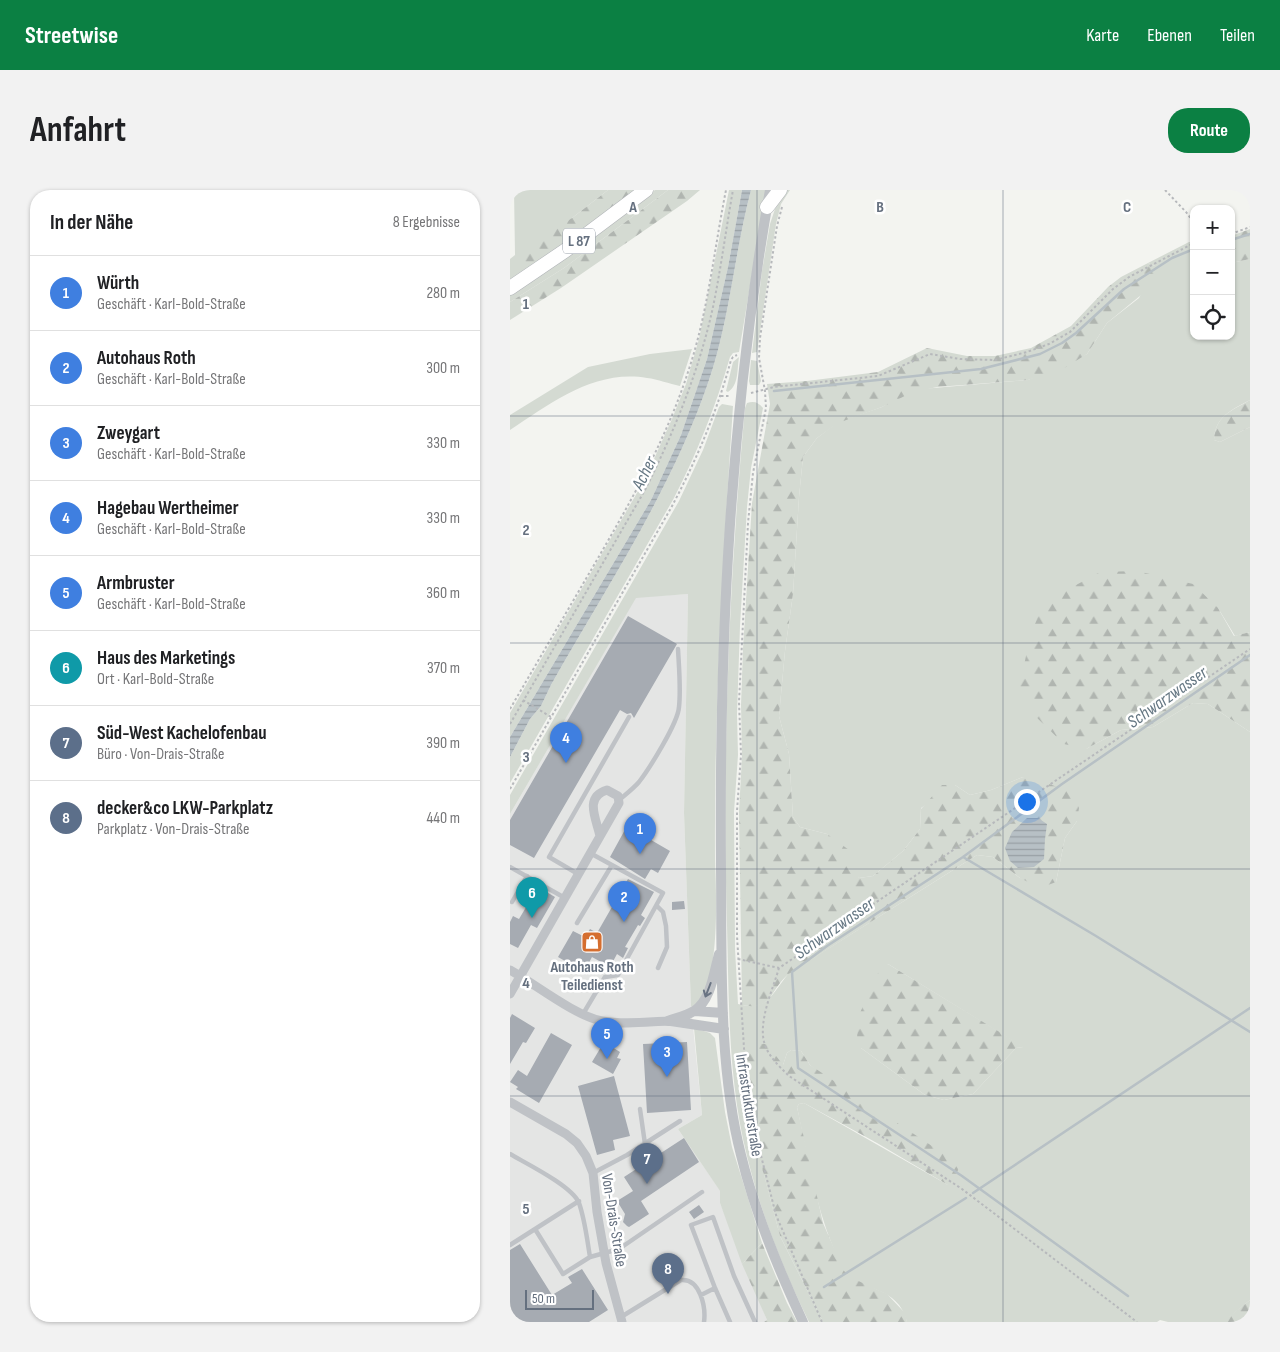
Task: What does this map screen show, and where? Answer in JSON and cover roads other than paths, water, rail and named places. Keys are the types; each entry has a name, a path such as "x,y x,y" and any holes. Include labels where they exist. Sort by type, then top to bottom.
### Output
{"main road":[{"name":"L 87","path":"510,288 566,250 646,190"},
{"path":"767,207 782,196"}],"street":[{"name":"Infrastrukturstraße","path":"770,190 740,394 726,581 720,768 723,1013 728,1078 740,1154 758,1216 787,1287 804,1322"},
{"path":"510,994 619,803 618,796 607,790 598,793 594,798 593,804 600,836"},
{"path":"695,1011 707,995 722,943"},
{"path":"510,970 583,1014 600,1020 615,1022 668,1021 724,1029"},
{"path":"668,1021 695,1011 723,1013"},
{"name":"Von-Drais-Straße","path":"510,1102 566,1134 577,1143 586,1156 593,1173 604,1252 621,1320"}],"lane":[{"path":"619,800 639,781 676,718 679,708 678,649"},
{"path":"578,874 549,858 629,717"},
{"path":"583,1014 605,977 618,975 664,894 590,853"},
{"path":"577,923 612,865"},
{"path":"510,867 565,898"},
{"path":"512,902 527,876"},
{"path":"656,906 663,912 667,947 658,968"},
{"path":"640,1109 645,1144"},
{"path":"593,1173 627,1155 680,1121"},
{"path":"510,1154 553,1179 568,1190 578,1201 584,1221 590,1257"},
{"path":"535,1229 563,1274 590,1257 619,1249 702,1192"},
{"path":"510,1245 578,1201"},
{"path":"730,1322 691,1225 713,1217 734,1276 755,1322"},
{"path":"621,1320 681,1280 686,1280 693,1284 701,1296 704,1322"},
{"path":"701,1296 715,1288"}],"waterway":[{"path":"1235,239 1250,234"},
{"path":"774,391 981,369 1040,354 1062,343 1076,333 1124,289 1172,258 1192,250"},
{"name":"Schwarzwasser","path":"1128,1296 962,1176 798,1068 792,972 827,946 963,857 1062,784 1250,655"},
{"path":"963,857 1096,936 1250,1032"},
{"path":"973,1193 1250,1008"},
{"path":"824,1287 966,1198"}],"place":[{"name":"Hagebau Wertheimer","path":"566,763"},
{"name":"Würth","path":"640,854"},
{"name":"Haus des Marketings","path":"532,918"},
{"name":"Autohaus Roth","path":"624,922"},
{"name":"Autohaus Roth Teiledienst","path":"592,942"},
{"name":"Armbruster","path":"607,1059"},
{"name":"Zweygart","path":"667,1077"},
{"name":"Süd-West Kachelofenbau","path":"647,1184"},
{"name":"decker&co LKW-Parkplatz","path":"668,1294"}],"water label":[{"name":"Acher","path":"644,473"}]}
